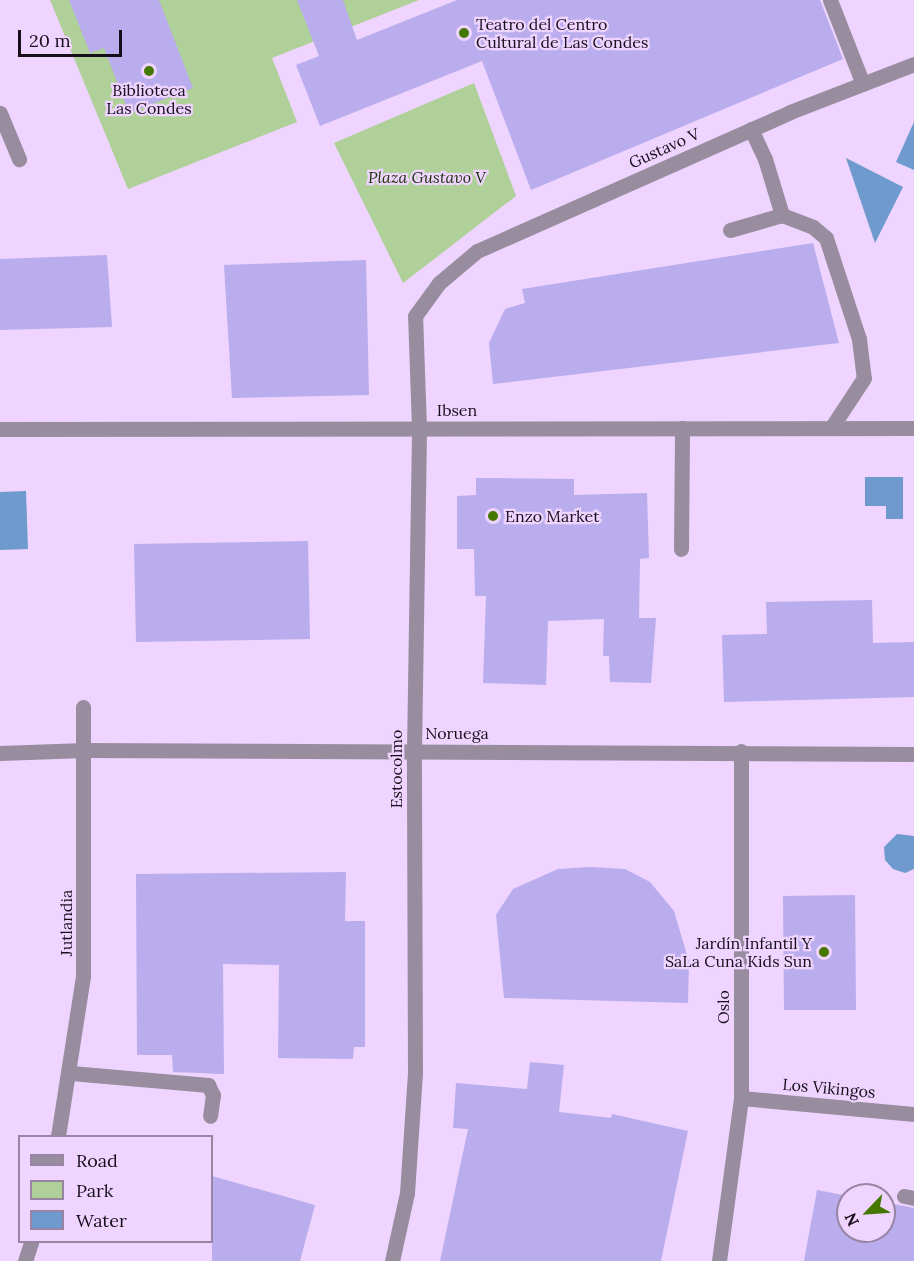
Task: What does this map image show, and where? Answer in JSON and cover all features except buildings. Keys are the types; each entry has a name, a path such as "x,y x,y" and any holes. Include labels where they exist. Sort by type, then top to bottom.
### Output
{"street":[{"path":"830,0 863,84"},
{"name":"Gustavo V","path":"439,283 477,251 751,129 914,64"},
{"path":"0,113 19,159"},
{"path":"751,129 765,159 782,215"},
{"path":"730,230 782,215 813,227 826,238 859,339 864,378 831,428"},
{"name":"Estocolmo","path":"392,1261 406,1193 415,1073 414,751 419,428 415,316 439,283"},
{"path":"681,549 682,428"},
{"name":"Ibsen","path":"0,429 914,428"},
{"name":"Jutlandia","path":"58,1135 71,1073 83,976 85,750 83,707"},
{"name":"Noruega","path":"0,753 85,750 914,754"},
{"name":"Oslo","path":"719,1261 741,1098 741,752"},
{"path":"71,1073 208,1085 213,1095 210,1116"},
{"name":"Los Vikingos","path":"741,1098 914,1114"},
{"path":"25,1261 31,1243"}],"green space":[{"path":"50,0 419,0 272,58 297,122 128,189"},
{"name":"Plaza Gustavo V","path":"474,83 516,196 403,283 334,143"}],"water":[{"path":"914,122 914,170 896,162"},
{"path":"846,158 903,187 875,243"},
{"path":"865,477 903,477 903,519 886,519 886,506 865,506"},
{"path":"26,491 28,549 0,550 0,492"},
{"path":"897,834 914,836 914,869 905,873 893,869 885,860 884,847"}],"place":[{"name":"Teatro del Centro Cultural de Las Condes","path":"464,33"},
{"name":"Biblioteca Las Condes","path":"149,71"},
{"name":"Enzo Market","path":"493,516"},
{"name":"Jardín Infantil Y SaLa Cuna Kids Sun","path":"824,952"}]}
